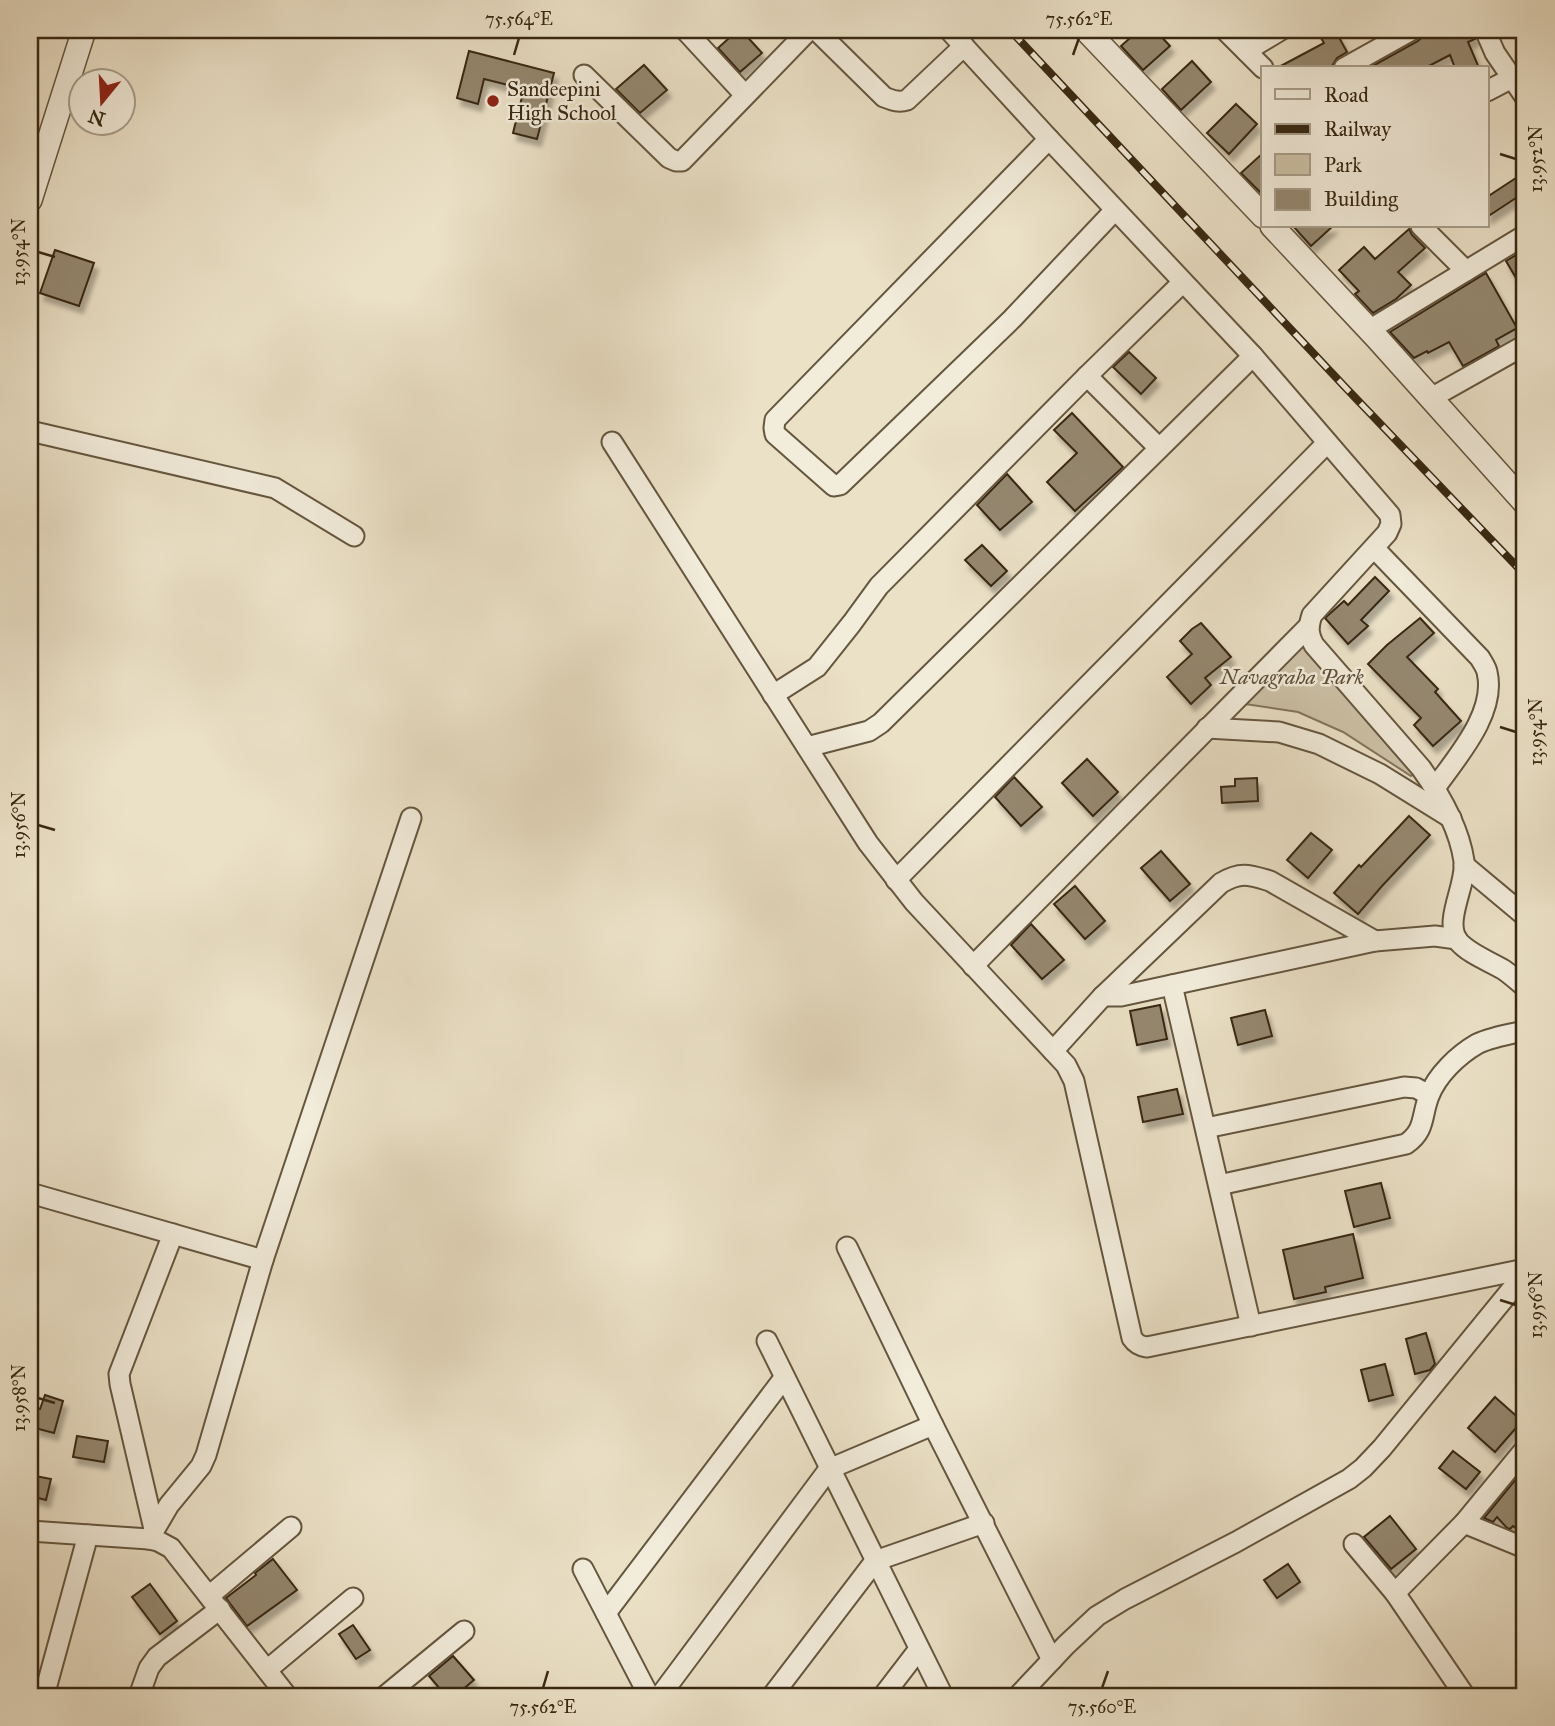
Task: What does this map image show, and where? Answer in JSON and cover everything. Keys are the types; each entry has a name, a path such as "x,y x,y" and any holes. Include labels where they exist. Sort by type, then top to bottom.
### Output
{"street":[{"path":"30,200 85,30"},
{"path":"685,30 745,95"},
{"path":"584,75 669,158 682,161 809,30"},
{"path":"816,30 884,97 901,102 907,100 964,46"},
{"path":"949,30 1253,356 1390,515 1391,524 1387,533 1312,615 1310,637 1314,645 1421,768 1452,819 1464,865 1453,920 1453,932 1457,939 1525,986"},
{"path":"1086,30 1261,214"},
{"path":"1225,30 1261,66"},
{"path":"1246,51 1281,30"},
{"path":"1348,66 1412,30"},
{"path":"1485,30 1495,53 1525,97"},
{"path":"1488,90 1512,78"},
{"path":"1049,139 775,420 775,434 834,486 840,485 1012,319 1115,210"},
{"path":"1274,228 1431,398 1517,481 1525,503"},
{"path":"1422,228 1466,271"},
{"path":"1369,330 1525,235"},
{"path":"774,695 817,667 879,586 1183,282"},
{"path":"1431,398 1525,345"},
{"path":"807,747 869,731 881,723 1253,356"},
{"path":"1087,376 1158,449"},
{"path":"30,431 275,488 354,536"},
{"path":"612,442 868,843 896,880 1066,1065 1074,1081 1132,1338 1140,1346 1147,1347 1525,1271"},
{"path":"896,880 1328,443"},
{"path":"1374,548 1480,657 1487,671 1489,684 1480,722 1435,789"},
{"path":"973,966 1309,626"},
{"path":"1207,728 1279,732 1319,744 1380,774 1452,819"},
{"path":"151,1534 169,1505 201,1466 206,1455 263,1260 411,818"},
{"path":"1464,865 1525,916"},
{"path":"1053,1051 1103,996 1221,883 1231,877 1240,874 1270,881 1375,941"},
{"path":"1103,996 1121,996 1375,941 1435,936 1457,939"},
{"path":"1172,985 1251,1326"},
{"path":"1219,1185 1406,1144 1418,1133 1429,1095 1443,1072 1479,1043 1525,1031"},
{"path":"1206,1128 1404,1087 1416,1088 1429,1095"},
{"path":"30,1193 263,1260"},
{"path":"173,1234 119,1374 151,1534 171,1548 288,1696"},
{"path":"847,1247 1052,1660"},
{"path":"1018,1696 1097,1616 1236,1542 1349,1479 1363,1468 1525,1271"},
{"path":"766,1342 943,1696"},
{"path":"606,1613 783,1378"},
{"path":"660,1696 829,1469 933,1424"},
{"path":"1395,1593 1464,1523 1525,1449"},
{"path":"772,1696 875,1561 984,1522"},
{"path":"1464,1523 1525,1548"},
{"path":"139,1696 149,1668 157,1657 291,1527"},
{"path":"30,1531 88,1535 151,1534"},
{"path":"44,1696 88,1535"},
{"path":"1354,1544 1395,1593 1465,1696"},
{"path":"583,1569 649,1696"},
{"path":"267,1670 353,1598"},
{"path":"385,1696 464,1631"},
{"path":"883,1696 919,1649"}],"green space":[{"name":"Navagraha Park","path":"1292,629 1421,768 1411,776 1343,732 1298,712 1225,701"}],"building":[{"path":"738,30 762,53 740,72 718,48"},
{"path":"1139,30 1155,30 1170,46 1143,70 1121,46"},
{"path":"1335,30 1347,52 1337,58 1332,66 1281,66 1324,43 1321,38"},
{"path":"1424,30 1473,30 1475,39 1468,42 1478,66 1454,66 1450,55 1429,66 1373,66 1423,36"},
{"path":"469,51 554,73 537,139 513,133 524,89 484,79 478,104 457,98"},
{"path":"1192,61 1211,82 1181,110 1162,89"},
{"path":"644,65 667,90 640,113 616,89"},
{"path":"1236,104 1257,124 1229,154 1207,133"},
{"path":"1261,155 1261,193 1241,173"},
{"path":"1525,172 1525,192 1488,216 1488,196"},
{"path":"1295,228 1331,228 1311,246"},
{"path":"1409,229 1425,248 1398,272 1411,285 1396,299 1373,313 1355,294 1359,291 1339,270 1364,247 1375,259"},
{"path":"55,250 94,263 79,306 40,293"},
{"path":"1523,251 1525,255 1525,293 1506,261"},
{"path":"1486,273 1517,328 1496,340 1499,346 1463,366 1449,342 1414,358 1390,332"},
{"path":"1129,352 1156,378 1141,394 1113,367"},
{"path":"1072,413 1123,467 1075,511 1047,482 1077,453 1054,430"},
{"path":"1007,474 1032,502 1000,530 977,505"},
{"path":"982,545 1007,571 991,586 965,560"},
{"path":"1375,577 1389,591 1361,620 1368,626 1348,644 1325,618 1344,601 1348,605"},
{"path":"1420,618 1434,633 1407,657 1438,689 1435,692 1461,721 1433,746 1414,725 1421,718 1368,664"},
{"path":"1201,623 1231,657 1205,678 1211,685 1191,704 1167,677 1192,654 1180,641"},
{"path":"1087,759 1118,792 1093,816 1062,783"},
{"path":"1014,777 1042,807 1021,826 995,797"},
{"path":"1257,778 1258,801 1222,803 1221,787 1235,786 1235,779"},
{"path":"1409,816 1430,835 1358,914 1334,893"},
{"path":"1311,833 1332,850 1308,878 1287,860"},
{"path":"1161,851 1190,884 1170,901 1141,868"},
{"path":"1075,886 1105,921 1085,939 1054,904"},
{"path":"1031,924 1064,960 1042,979 1011,945"},
{"path":"1160,1005 1167,1039 1137,1045 1130,1011"},
{"path":"1265,1010 1272,1036 1238,1045 1231,1018"},
{"path":"1177,1089 1183,1114 1143,1122 1138,1097"},
{"path":"1381,1183 1390,1218 1354,1227 1345,1191"},
{"path":"1353,1234 1363,1278 1325,1287 1326,1292 1294,1299 1283,1250"},
{"path":"1426,1333 1435,1364 1430,1370 1415,1374 1406,1339"},
{"path":"1385,1364 1393,1395 1369,1401 1361,1370"},
{"path":"45,1395 63,1401 54,1433 35,1428 37,1422 30,1420 30,1406 40,1409"},
{"path":"1495,1397 1522,1421 1495,1452 1468,1428"},
{"path":"77,1436 108,1441 104,1462 73,1457"},
{"path":"1453,1451 1480,1472 1466,1489 1439,1468"},
{"path":"1525,1468 1525,1535 1513,1526 1507,1528 1497,1517 1493,1522 1484,1518"},
{"path":"30,1475 51,1479 46,1500 30,1496"},
{"path":"1390,1516 1416,1549 1391,1569 1364,1537"},
{"path":"273,1559 297,1590 247,1626 226,1598"},
{"path":"1288,1564 1300,1582 1277,1598 1264,1580"},
{"path":"150,1584 177,1621 160,1634 132,1597"},
{"path":"353,1625 370,1650 356,1659 339,1634"},
{"path":"453,1656 474,1680 455,1696 446,1696 429,1676"}],"railway":[{"path":"1010,30 1525,575"}],"place":[{"name":"Sandeepini High School","path":"493,101"}]}
